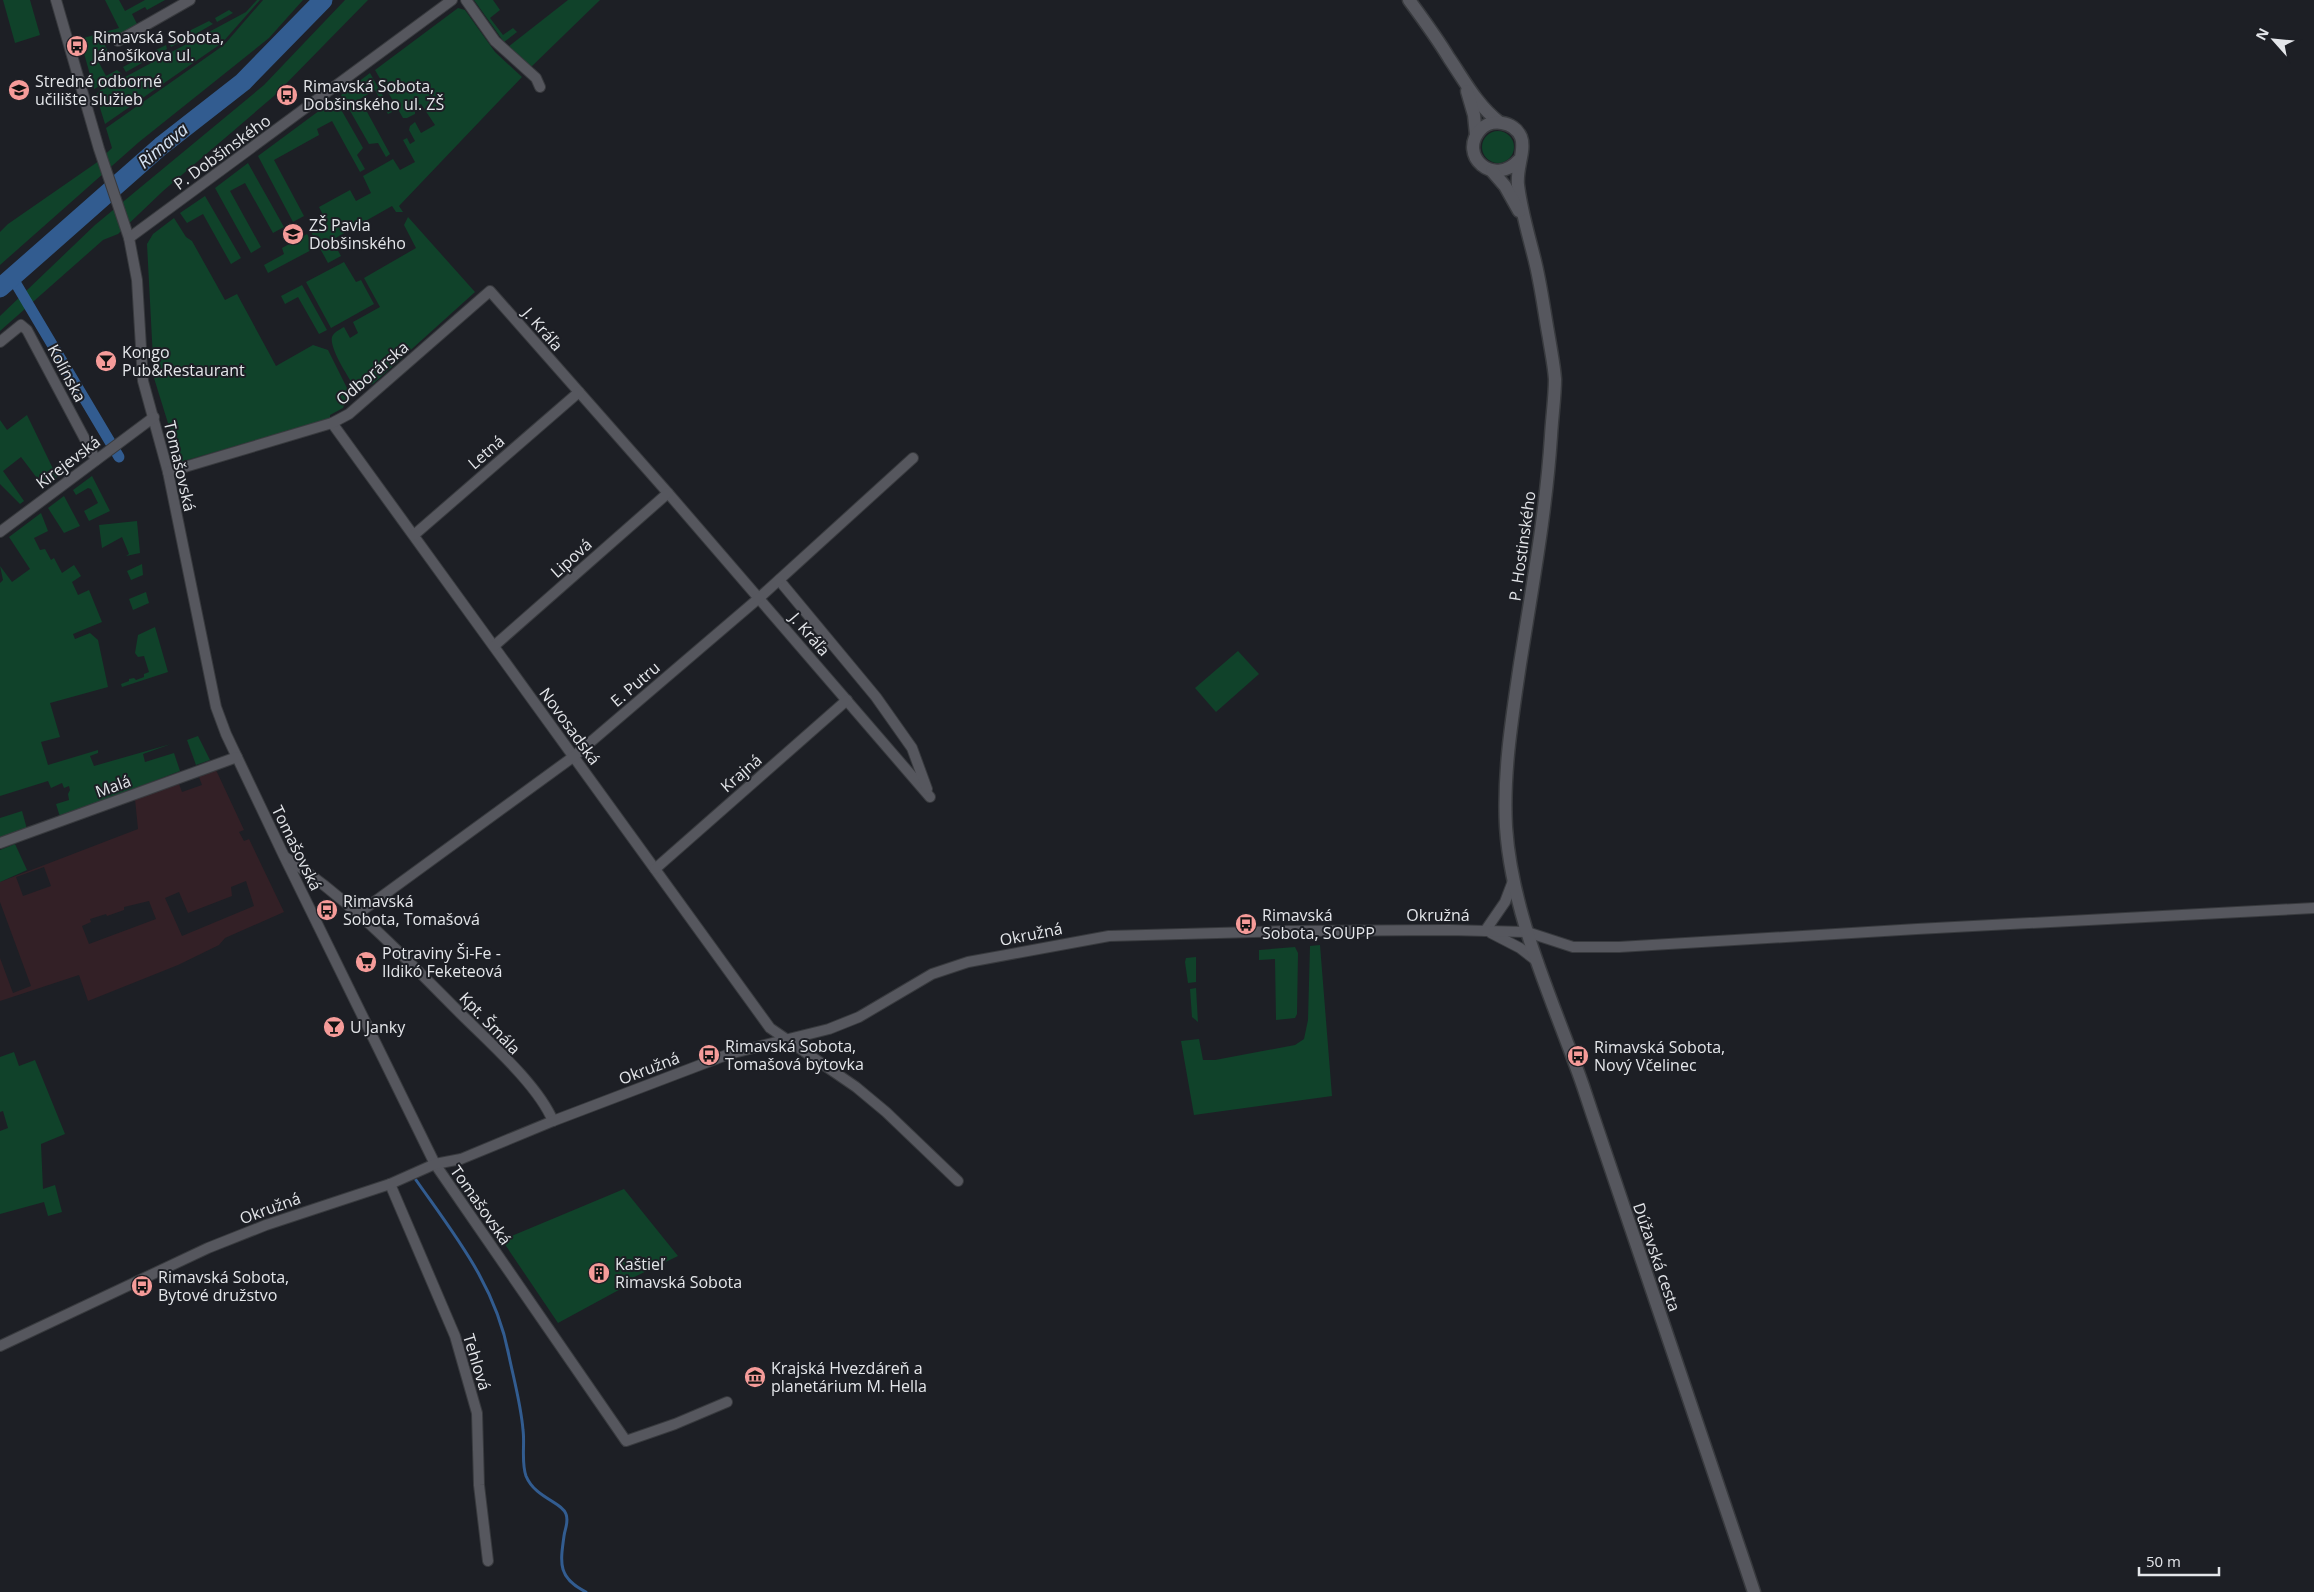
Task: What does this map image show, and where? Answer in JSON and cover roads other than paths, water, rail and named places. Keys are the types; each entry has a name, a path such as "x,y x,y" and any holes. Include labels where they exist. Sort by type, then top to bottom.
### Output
{"street":[{"name":"Tomašovská","path":"56,0 101,156 129,238 137,280 142,374 168,472 208,677 216,707 237,757 284,856 435,1164 626,1441 675,1424 727,1402"},
{"path":"118,41 190,0"},
{"name":"P. Dobšinského","path":"129,238 452,0"},
{"path":"466,0 496,41 536,78 540,86"},
{"name":"P. Hostinského","path":"1409,0 1450,58 1464,84 1474,115 1476,135 1473,143 1475,157 1480,164 1492,171 1505,186 1523,217"},
{"name":"P. Hostinského","path":"1464,84 1485,110 1499,122 1511,126 1520,136 1522,154 1519,160 1517,181 1523,217 1536,266 1555,378 1548,482 1508,756 1506,826 1513,881 1528,932"},
{"path":"1476,135 1487,125 1499,122"},
{"path":"1492,171 1508,170 1519,160"},
{"name":"J. Kráľa","path":"490,291 668,493 930,797 912,748 876,697 779,580"},
{"name":"Odborárska","path":"168,472 332,423 349,414 490,291"},
{"name":"Kolínska","path":"0,342 21,325 27,330 96,460"},
{"name":"Letná","path":"414,535 578,392"},
{"name":"Kirejevská","path":"0,532 154,417"},
{"name":"Novosadská","path":"332,423 770,1028 856,1087 886,1112 958,1181"},
{"name":"E. Putru","path":"359,913 573,757 759,598 913,458"},
{"name":"Lipová","path":"494,646 668,493"},
{"name":"Krajná","path":"655,869 847,700"},
{"name":"Malá","path":"0,843 237,757"},
{"name":"Kpt. Šmála","path":"284,856 314,876 359,913 496,1048 544,1104 553,1121"},
{"name":"P. Hostinského","path":"1485,931 1505,902 1513,881"},
{"name":"Okružná","path":"0,1346 208,1248 304,1211 390,1184 435,1164 461,1159 553,1121 729,1054 829,1029 859,1017 932,974 968,962 1072,942 1109,936 1160,934 1296,931 1485,931 1528,932 1573,947 1619,948 1926,928 2314,908"},
{"name":"Okružná","path":"1485,931 1520,948 1539,963"},
{"name":"Dúžavská cesta","path":"1528,932 1754,1592"},
{"name":"Tehlová","path":"390,1184 455,1336 477,1413 479,1485 488,1561"}],"waterway":[{"name":"Rimava","path":"0,288 161,146 243,82 323,0"},
{"path":"12,277 119,457"},
{"path":"416,1180 460,1242 495,1307 503,1331 519,1402 526,1476 535,1490 564,1510 567,1522 562,1555 563,1569 570,1581 586,1592"}],"place":[{"name":"Rimavská Sobota, Jánošíkova ul.","path":"77,46"},
{"name":"Stredné odborné učilište služieb","path":"19,90"},
{"name":"Rimavská Sobota, Dobšinského ul. ZŠ","path":"287,95"},
{"name":"ZŠ Pavla Dobšinského","path":"293,234"},
{"name":"Kongo Pub&Restaurant","path":"106,361"},
{"name":"Rimavská Sobota, Tomašová","path":"327,910"},
{"name":"Rimavská Sobota, SOUPP","path":"1246,924"},
{"name":"Potraviny Ši-Fe - Ildikó Feketeová","path":"366,962"},
{"name":"U Janky","path":"334,1027"},
{"name":"Rimavská Sobota, Tomašová bytovka","path":"709,1055"},
{"name":"Rimavská Sobota, Nový Včelinec","path":"1578,1056"},
{"name":"Kaštieľ Rimavská Sobota","path":"599,1273"},
{"name":"Rimavská Sobota, Bytové družstvo","path":"142,1286"},
{"name":"Krajská Hvezdáreň a planetárium M. Hella","path":"755,1377"}]}
